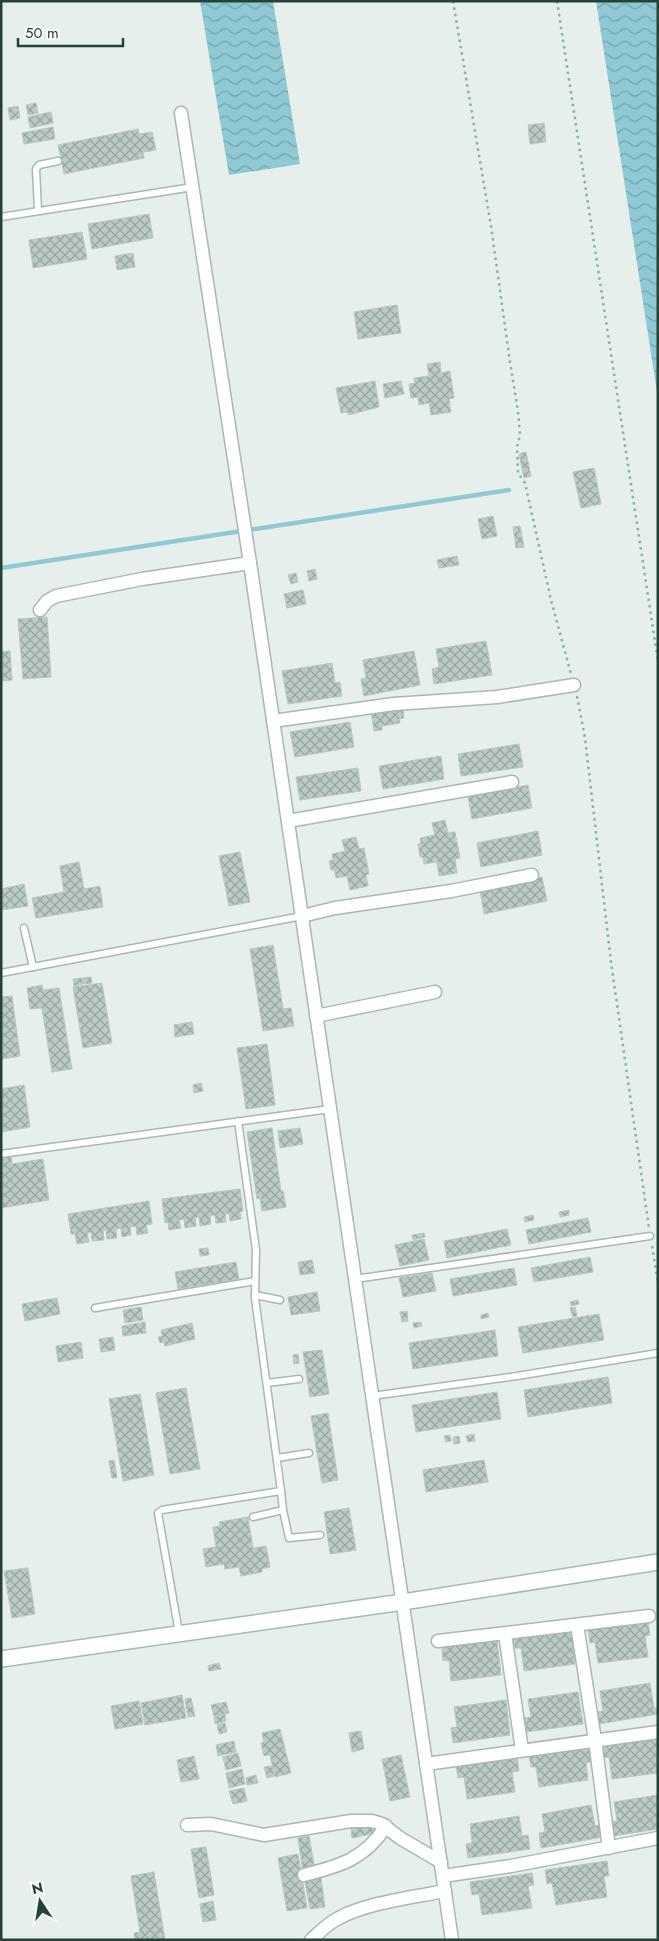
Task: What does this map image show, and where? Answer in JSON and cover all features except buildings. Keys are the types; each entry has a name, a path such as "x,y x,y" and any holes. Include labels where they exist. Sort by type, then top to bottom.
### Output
{"street":[{"path":"181,113 250,563 452,1940"},
{"path":"40,610 47,601 56,596 142,579 250,563"},
{"path":"273,721 394,704 497,697 574,684"},
{"path":"288,821 512,782"},
{"path":"302,916 335,908 532,875"},
{"path":"316,1016 435,992"},
{"path":"1,1659 403,1602 658,1562"},
{"path":"438,1641 648,1616"},
{"path":"577,1625 596,1740 609,1848"},
{"path":"505,1634 522,1750"},
{"path":"426,1764 658,1732"},
{"path":"187,1825 211,1824 264,1835 358,1820 375,1821 386,1826 400,1838 441,1862"},
{"path":"304,1875 329,1869 357,1857 376,1840 386,1826"},
{"path":"443,1876 658,1838"},
{"path":"311,1940 324,1928 348,1913 380,1904 445,1891"}],"lane":[{"path":"38,211 36,169 39,166 58,161"},
{"path":"1,217 193,187"},
{"path":"1,973 302,916"},
{"path":"24,928 34,967"},
{"path":"1,1154 330,1109"},
{"path":"238,1121 256,1250 255,1295 283,1510 289,1538 320,1535"},
{"path":"355,1279 650,1236"},
{"path":"95,1308 255,1281"},
{"path":"255,1295 280,1300"},
{"path":"372,1396 517,1376 658,1352"},
{"path":"267,1383 299,1379"},
{"path":"277,1458 309,1453"},
{"path":"179,1634 158,1513 162,1510 281,1491"},
{"path":"253,1517 283,1510"}],"path":[{"path":"453,1 491,226 518,411 520,435 517,447 518,473 525,483 551,600 574,684 585,738 611,962 658,1283"},
{"path":"557,1 658,661"}],"water":[{"path":"200,1 273,1 300,164 229,175"},
{"path":"596,1 658,1 658,398"}],"waterway":[{"path":"1,568 509,490"}]}
